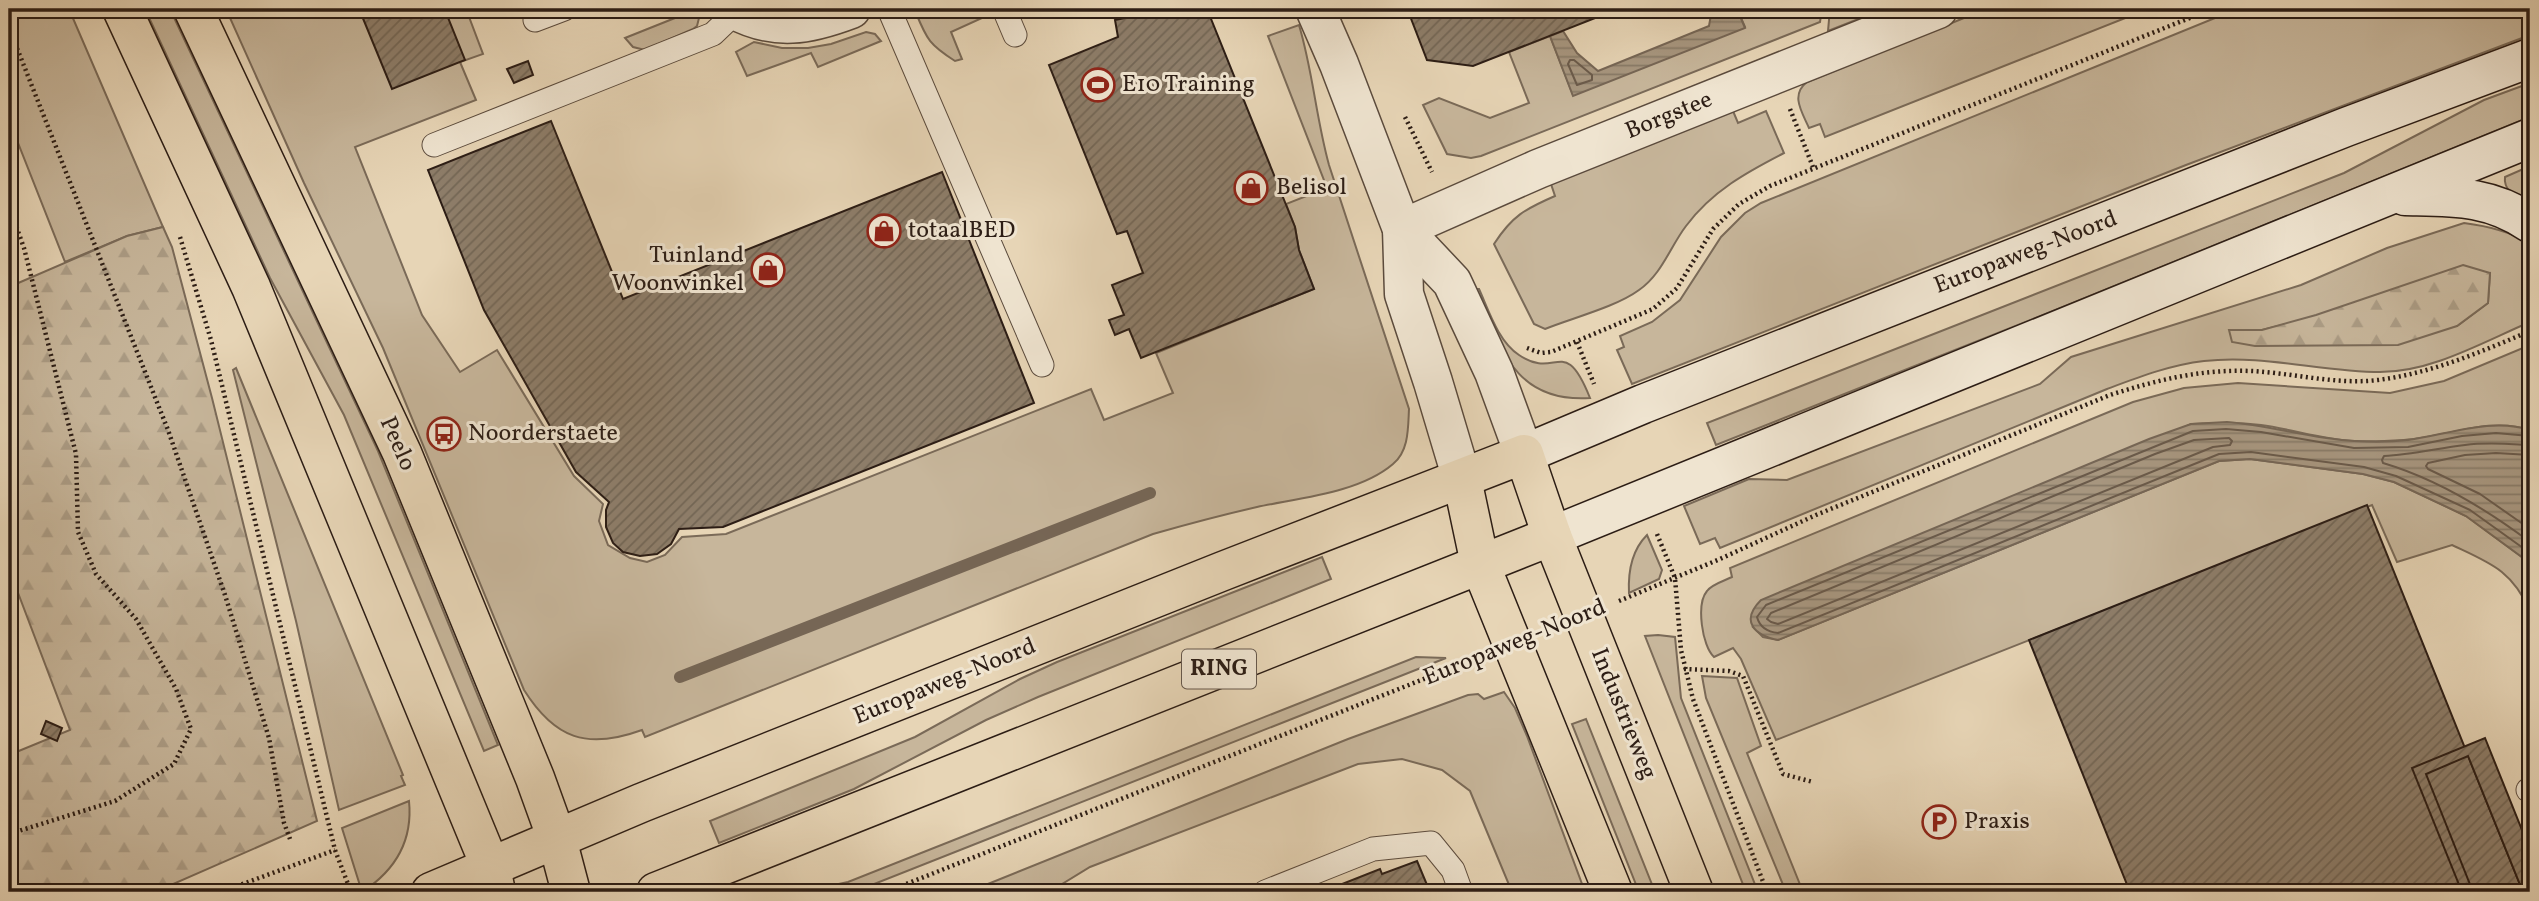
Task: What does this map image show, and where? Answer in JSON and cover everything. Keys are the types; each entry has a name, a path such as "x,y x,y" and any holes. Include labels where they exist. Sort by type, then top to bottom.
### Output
{"main road":[{"path":"122,9 251,287 494,880"},
{"name":"Peelo","path":"193,9 402,453 470,615 557,839 571,892"},
{"path":"735,10 774,23 796,24 816,22 851,9"},
{"path":"1315,9 1402,229 1404,294 1462,479 1480,564 1613,892"},
{"name":"Borgstee","path":"1402,229 1538,169 1938,9"},
{"name":"Europaweg-Noord","path":"431,892 494,880 557,839 1223,571 1462,479 1643,404 2308,142 2530,58"},
{"path":"1480,564 2530,138"},
{"path":"2389,196 2470,197 2519,215 2530,223"},
{"path":"1402,229 1452,282 1493,372 1552,536"},
{"name":"Industrieweg","path":"1552,536 1694,892"},
{"name":"RING","path":"656,892 1480,564"}],"lane":[{"path":"534,20 565,9"},
{"path":"889,9 1042,365"},
{"path":"1004,9 1015,34"},
{"path":"434,145 713,34 735,10"},
{"path":"1265,892 1373,849 1431,843 1453,870 1461,892"}],"path":[{"path":"78,9 83,21"},
{"path":"1577,342 1653,309 1677,288 1713,229 1739,204 1770,186 2212,9"},
{"path":"9,28 168,430 225,595 269,738 284,823 290,839"},
{"path":"1776,72 1813,167"},
{"path":"9,206 24,248 76,454 78,532 96,574 136,619 176,688 191,729 174,764 115,802 9,834"},
{"path":"178,232 211,340 335,850 351,892"},
{"name":"Europaweg-Noord","path":"1584,615 1816,515 2110,395 2153,381 2214,370 2353,381 2379,380 2468,357 2530,331"},
{"path":"1675,578 1684,669 1704,732 1768,892"},
{"name":"Europaweg-Noord","path":"886,892 1513,644"},
{"path":"1684,669 1729,671 1743,676 1783,774 1813,782"},
{"path":"221,892 335,850"}],"green space":[{"path":"9,9 69,9 163,227 127,236 65,262 9,120"},
{"path":"145,9 170,9 378,451 498,745 484,751 344,415 270,278"},
{"path":"226,9 466,9 483,54 460,62 476,100 355,147 422,315 460,372 497,350 574,476 603,504 599,521 608,545 630,558 647,562 665,555 682,537 726,534 1091,389 1104,420 1173,393 1156,353 1314,289 1286,204 1327,188 1268,36 1299,25 1329,165 1409,409 1405,446 1393,464 1363,482 1328,493 1244,510 1153,534 645,737 642,730 605,739 574,736 548,720 524,690 383,348 304,183"},
{"path":"690,9 697,9 700,14 697,26 693,29 645,50 633,47 625,38 690,12"},
{"path":"925,9 991,9 993,13 951,32 962,59 955,61 940,51 927,36 916,13"},
{"path":"1737,9 1822,9 1820,22 1481,156 1471,158 1447,154 1423,105 1439,98 1490,118 1529,103 1509,52 1550,36 1573,95 1745,27"},
{"path":"1830,9 1884,9 1828,31"},
{"path":"1986,9 2148,9 1825,137 1820,124 1809,128 1798,98 1807,82"},
{"path":"2237,9 2530,9 2530,35 2186,165 1632,384 1617,350 1624,347 1620,336 1652,322 1680,300 1721,237 1745,213 1761,203"},
{"path":"866,32 875,34 881,41 818,67 811,53 747,76 736,52 754,42 782,48 808,48 831,44"},
{"path":"2530,83 2530,117 1716,445 1707,423 2344,173 2484,100"},
{"path":"1733,111 1738,123 1766,111 1784,153 1744,175 1707,202 1680,234 1654,276 1639,290 1606,307 1545,329 1534,324 1494,244 1513,220 1555,196 1551,184"},
{"path":"2530,166 2530,205 2509,191 2505,177"},
{"path":"2464,223 2498,230 2530,243 2530,322 2457,354 2399,371 2358,371 2226,359 2167,368 2107,389 1720,548 1715,538 1700,544 1684,506 1749,479 1787,480 2040,384 2071,357 2301,285 2387,248","holes":["2490,273 2488,303 2457,326 2229,331 2262,330"]},
{"path":"163,227 172,247 212,398 317,821 155,892 9,892 9,755 70,730 9,569 9,287 127,236"},
{"path":"2463,265 2490,273 2488,303 2457,326 2398,345 2255,346 2232,342 2229,330 2262,330 2316,315"},
{"path":"1475,289 1479,289 1495,325 1512,349 1532,362 1566,363 1581,379 1590,398 1564,397 1543,391 1527,381 1513,367 1502,350"},
{"path":"2530,345 2530,430 2514,426 2483,426 2420,438 2367,441 2331,439 2252,424 2191,424 1753,627 1763,637 1778,640 2219,461 2250,459 2363,474 2394,482 2466,516 2530,563 2530,611 2516,586 2498,569 2452,545 2397,562 2372,505 1776,740 1741,659 1733,648 1714,657 1706,644 1701,615 1704,597 1712,586 1732,577 1730,568 2133,402 2184,388 2238,383 2390,393 2444,381"},
{"path":"236,368 403,775 401,776 405,785 339,810 296,621 233,370"},
{"path":"1647,535 1662,570 1659,579 1629,593 1632,562"},
{"path":"1322,557 1331,579 1038,697 986,720 854,789 719,843 710,821 915,737 1020,679 1057,662"},
{"path":"1645,636 1675,637 1681,698 1758,892 1746,892"},
{"path":"1416,657 1446,658 854,892 801,892 848,882"},
{"path":"1702,676 1737,678 1761,746 1747,753 1803,892 1786,892 1706,698"},
{"path":"1504,692 1515,708 1527,736 1585,892 1512,892 1470,791 1442,770 1402,759 1358,764 1090,867 1049,892 968,892 1348,739 1468,695 1478,694 1484,699"},
{"path":"1586,719 1655,892 1639,892 1572,724"},
{"path":"409,801 408,829 400,853 384,874 362,892 342,828"}],"water":[{"path":"1712,9 1737,9 1745,28 1573,96 1550,36 1563,31 1577,53 1598,71 1709,26"},
{"path":"2227,422 2322,438 2367,442 2408,440 2485,426 2515,426 2530,430 2530,563 2466,516 2394,482 2363,474 2250,459 2219,461 1778,640 1762,635 1753,626 1751,614 1761,600 2149,439 2191,424"}],"building":[{"path":"381,9 448,9 445,10 465,60 392,89 362,16"},
{"path":"1133,9 1207,9 1295,227 1299,250 1314,289 1141,358 1129,329 1115,335 1109,320 1124,315 1112,285 1143,273 1127,231 1117,234 1049,65 1118,37 1115,20 1135,16"},
{"path":"1416,9 1618,9 1473,66 1427,60 1410,16"},
{"path":"528,61 533,75 514,83 507,69"},
{"path":"551,121 623,299 942,172 1034,403 723,527 679,529 671,544 657,554 640,556 623,552 613,543 606,527 609,502 576,472 484,310 428,170"},
{"path":"2367,505 2523,892 2130,892 2029,640"},
{"path":"46,721 62,728 57,741 41,734"},
{"path":"2485,738 2530,850 2530,892 2523,892 2468,756 2426,774 2473,892 2462,892 2412,768"},
{"path":"1417,861 1430,892 1322,892 1380,869 1382,874"}],"waterway":[{"path":"680,677 1150,493"}],"place":[{"name":"E10 Training","path":"1098,85"},
{"name":"Belisol","path":"1251,188"},
{"name":"totaalBED","path":"884,231"},
{"name":"Tuinland Woonwinkel","path":"768,270"},
{"name":"Noorderstaete","path":"444,434"},
{"name":"Praxis","path":"1939,822"}]}
